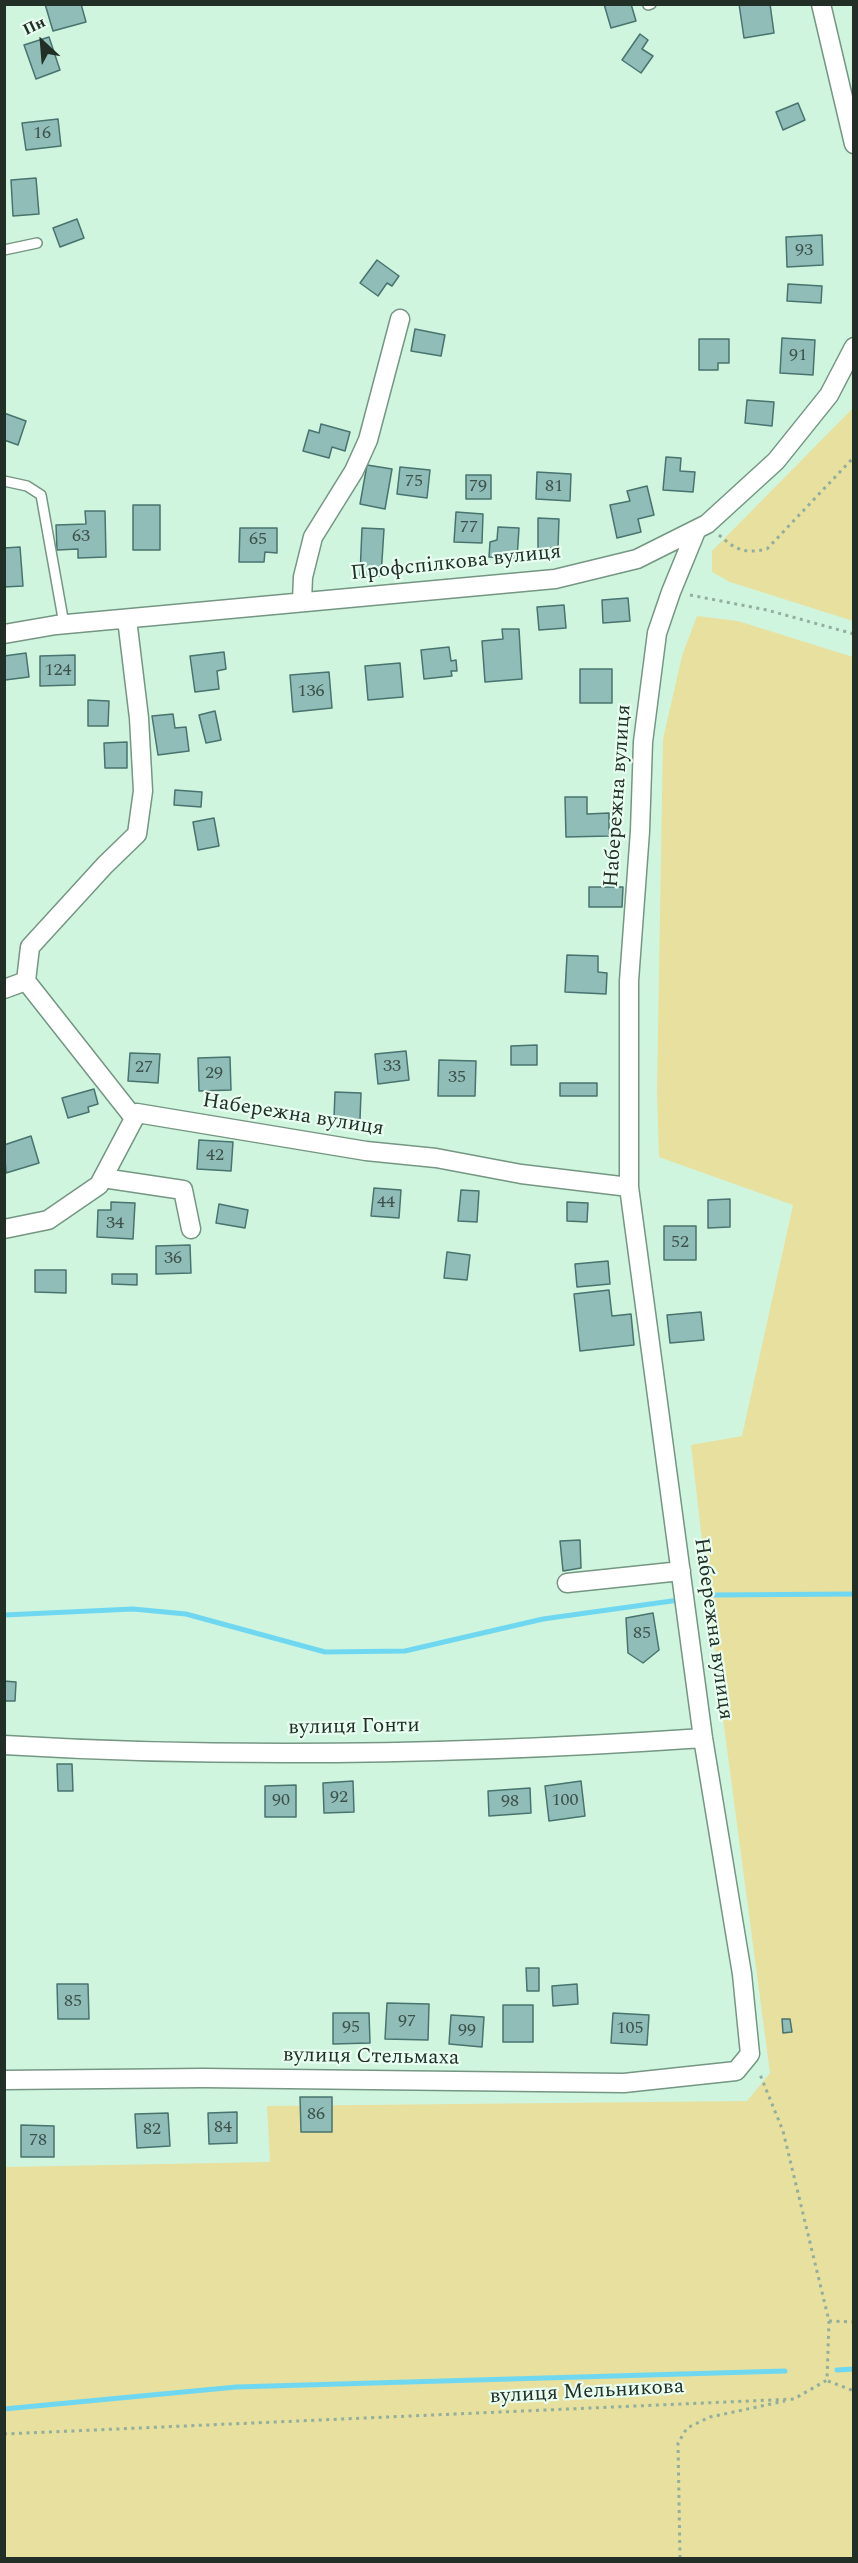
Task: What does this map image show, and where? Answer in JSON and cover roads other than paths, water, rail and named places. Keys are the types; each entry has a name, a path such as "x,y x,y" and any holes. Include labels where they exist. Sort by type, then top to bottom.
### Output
{"street":[{"path":"821,4 854,144"},
{"path":"302,601 303,577 314,537 354,471 368,440 400,319"},
{"name":"Профспілкова вулиця","path":"4,634 64,624 555,579 637,559 702,527 783,453 829,395 854,347"},
{"name":"Набережна вулиця","path":"702,527 670,592 657,633 643,742 640,831 629,981 629,1187 703,1738 742,1974 750,2055 736,2071"},
{"path":"4,1229 48,1220 99,1185 134,1118 26,981 30,947 105,865 137,834 143,791 139,718 127,619"},
{"path":"4,989 26,981"},
{"name":"Набережна вулиця","path":"134,1118 137,1113 366,1151 436,1158 521,1174 629,1187"},
{"path":"103,1178 183,1190 191,1229"},
{"path":"567,1583 681,1571"},
{"name":"вулиця Гонти","path":"4,1745 117,1752 345,1751 554,1748 703,1738"},
{"name":"вулиця Стельмаха","path":"4,2080 215,2078 624,2083 736,2071"}],"lane":[{"path":"4,250 37,243"},
{"path":"4,481 27,486 41,495 64,624"}],"waterway":[{"path":"713,1595 854,1594"},
{"path":"4,1615 133,1609 186,1614 325,1652 405,1651 543,1619 679,1600"},
{"path":"837,2370 854,2369"},
{"path":"4,2409 236,2387 785,2371"}]}
